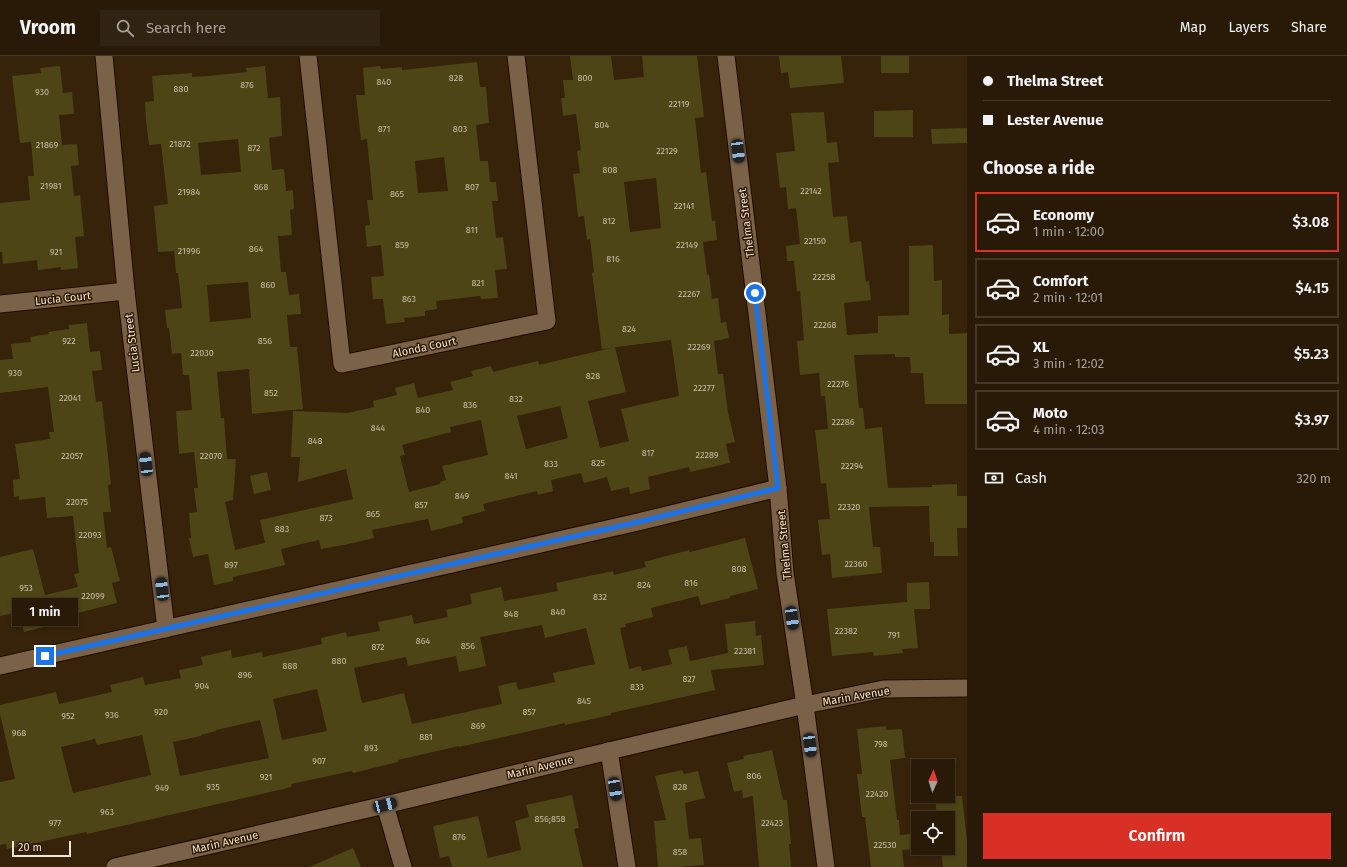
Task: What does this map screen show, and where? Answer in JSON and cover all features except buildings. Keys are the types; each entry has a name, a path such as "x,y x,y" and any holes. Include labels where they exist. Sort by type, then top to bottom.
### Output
{"street":[{"name":"Lucia Street","path":"104,56 126,291 166,629"},
{"name":"Alonda Court","path":"308,56 342,364 547,321 516,56"},
{"name":"Thelma Street","path":"726,56 778,488 785,573 805,705 826,867"},
{"name":"Lucia Court","path":"0,304 126,291"},
{"path":"0,666 638,522 778,488"},
{"name":"Marin Avenue","path":"115,867 181,860 385,805 805,705 884,689 967,688"},
{"path":"609,751 627,867"},
{"path":"385,805 403,867"}],"route":[{"path":"45,656 638,522 778,488 755,293"}]}
